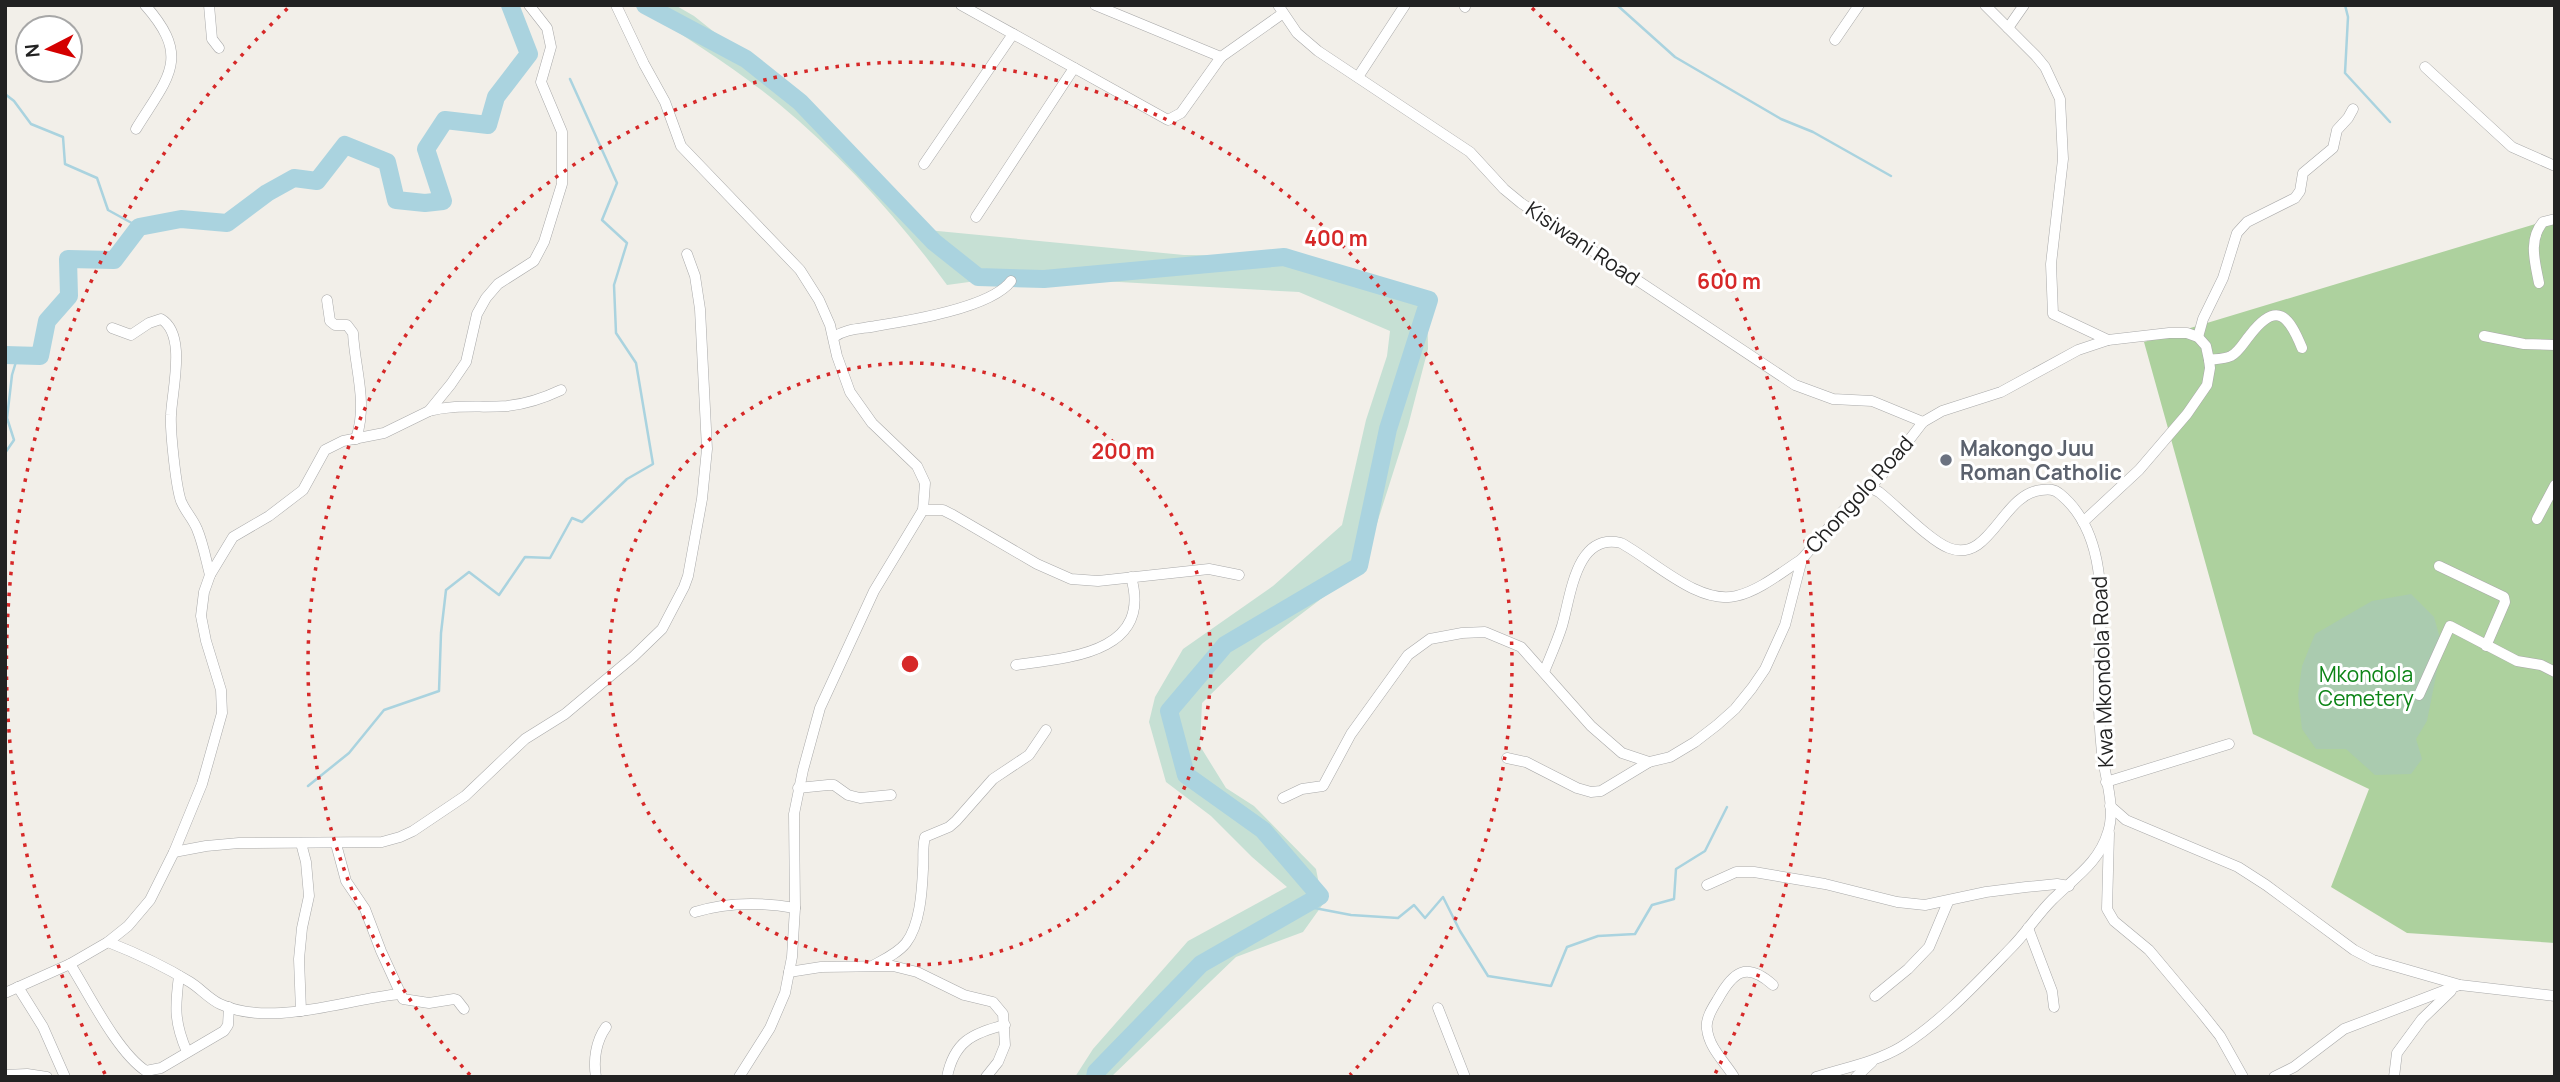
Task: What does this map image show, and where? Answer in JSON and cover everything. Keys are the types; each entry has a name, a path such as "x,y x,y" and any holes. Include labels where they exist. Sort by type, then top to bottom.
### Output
{"street":[{"path":"136,129 166,80 172,62 172,50 164,27 145,5"},
{"path":"209,5 212,38 219,48"},
{"path":"429,411 466,362 477,314 486,298 498,284 534,261 548,233 559,194 563,164 562,132 541,82 551,47 547,28 529,5"},
{"path":"616,5 665,102 681,146 800,270 825,312 850,392 872,423 917,466 922,474 926,494 923,510 874,592 828,688 814,726 798,788 793,829 795,908 789,972 779,1009 740,1077"},
{"path":"961,5 1168,120 1181,113 1221,57 1280,9"},
{"path":"1095,5 1221,57"},
{"path":"1357,77 1405,5"},
{"path":"1835,40 1859,5"},
{"path":"1984,5 2045,67 2060,100 2063,159 2051,264 2053,314 2108,340"},
{"path":"2008,28 2024,5"},
{"name":"Kisiwani Road","path":"1280,9 1297,33 1318,51 1469,152 1521,203 1718,331 1780,376 1814,394 1833,399 1872,401 1923,422"},
{"path":"924,164 1013,34"},
{"path":"2425,67 2512,147 2555,166"},
{"path":"976,217 1074,68"},
{"path":"2198,337 2203,319 2223,278 2237,233 2247,222 2295,198 2300,191 2302,173 2333,148 2336,130 2353,109"},
{"path":"2539,283 2534,258 2534,237 2543,222 2555,219"},
{"path":"174,852 206,846 382,842 400,837 424,824 472,790 525,739 565,714 606,681 662,629 688,576 702,499 707,449 700,309 695,276 687,254"},
{"path":"834,337 851,329 915,320 963,306 996,293 1011,281"},
{"path":"327,300 330,321 335,325 347,325 353,333 362,405 361,423 356,439"},
{"path":"2209,360 2232,355 2258,325 2272,315 2278,315 2292,324 2302,348"},
{"path":"112,328 131,335 149,323 161,319 174,333 176,371 170,419 178,489 184,508 197,529 210,576"},
{"path":"1923,422 1942,411 2001,392 2078,350 2108,340 2169,333 2187,333 2198,337 2206,346 2209,360 2207,385 2187,414 2138,470 2083,522"},
{"path":"2484,336 2525,344 2555,345"},
{"path":"5,993 70,964 108,942 128,926 149,900 174,852 206,774 222,713 221,690 201,616 204,592 210,576 233,537 269,516 303,490 325,450 384,433 429,411 455,406 506,406 537,401 561,390"},
{"name":"Chongolo Road","path":"1507,758 1526,762 1577,788 1591,792 1601,790 1649,762 1670,757 1695,742 1735,709 1765,669 1784,625 1802,559 1843,511 1895,459 1923,422"},
{"path":"2538,519 2555,485"},
{"name":"Kwa Mkondola Road","path":"1869,487 1879,492 1935,540 1949,548 1962,551 1975,547 1988,536 2018,499 2034,491 2051,489 2059,493 2083,522 2090,535 2098,571 2101,628 2100,718 2110,806 2108,909 2114,921 2155,956 2201,1012 2220,1036 2242,1077"},
{"path":"923,510 943,510 1058,575 1098,581 1209,569 1239,575"},
{"path":"1544,672 1562,627 1577,569 1587,552 1595,545 1621,542 1703,594 1720,598 1745,593 1802,559"},
{"path":"2439,566 2504,597 2505,602 2486,646"},
{"path":"1016,665 1075,658 1111,642 1125,627 1134,609 1136,594 1131,576"},
{"path":"2419,695 2450,626 2523,664 2541,665 2555,672"},
{"path":"1283,798 1302,789 1323,786 1351,734 1408,655 1430,639 1462,633 1485,632 1521,647 1607,741 1622,753 1649,762"},
{"path":"874,965 905,945 912,934 922,880 925,837 949,827 956,821 993,779 1029,755 1046,730"},
{"path":"2106,782 2229,744"},
{"path":"798,788 834,785 848,795 860,798 891,795"},
{"path":"2110,806 2126,820 2238,867 2266,884 2354,950 2373,960 2460,985 2555,996"},
{"path":"1816,1077 1878,1058 1899,1048 1935,1021 2012,948 2053,900 2092,863 2109,829"},
{"path":"300,843 306,862 309,896 299,959 301,1011"},
{"path":"336,844 346,881 365,909 403,999 417,1003 457,999 464,1009"},
{"path":"1707,885 1736,872 1754,872 1825,884 1897,902 1925,905 1986,892 2057,884 2069,886"},
{"path":"1875,996 1908,969 1928,947 1948,902"},
{"path":"695,912 717,905 739,904 795,908"},
{"path":"2028,928 2052,991 2054,1007"},
{"path":"108,942 167,968 229,1007 275,1013 400,994"},
{"path":"70,964 115,1037 138,1066 146,1071 152,1071 224,1031 228,1025 229,1007"},
{"path":"789,972 821,967 874,965 909,969 964,995 993,1002 1003,1014 1005,1025 1002,1055 986,1077"},
{"path":"1734,1077 1709,1040 1706,1024 1727,982 1739,973 1758,974 1773,985"},
{"path":"179,976 175,1005 181,1038 187,1052"},
{"path":"2274,1077 2296,1072 2344,1028 2460,985"},
{"path":"2394,1077 2397,1053 2408,1037 2422,1019 2460,985"},
{"path":"18,987 44,1027 65,1077"},
{"path":"1438,1008 1465,1077"},
{"path":"947,1077 955,1051 963,1043 981,1032 1005,1025"},
{"path":"596,1077 594,1059 601,1034 607,1027"},
{"path":"1856,1077 1878,1058"},
{"path":"5,1075 47,1077"}],"green space":[{"path":"638,5 675,5 694,16 777,82 832,133 917,229 1184,255 1287,256 1427,296 1428,349 1408,426 1363,567 1263,643 1202,703 1200,746 1226,788 1254,806 1316,869 1323,904 1303,932 1236,957 1111,1077 1075,1077 1093,1049 1188,941 1287,887 1211,816 1166,782 1149,722 1155,697 1183,649 1273,586 1342,525 1366,420 1387,356 1390,331 1299,292 1013,276 947,285 869,189 802,124 746,78"},
{"path":"2555,218 2555,943 2407,933 2331,887 2369,789 2253,734 2144,342"},
{"name":"Mkondola Cemetery","path":"2411,594 2434,617 2442,645 2427,721 2416,739 2422,759 2411,774 2375,775 2346,749 2316,749 2302,729 2298,695 2302,666 2315,634 2372,601"}],"waterway":[{"path":"5,355 40,356 47,321 69,296 68,259 114,260 139,227 181,219 227,223 267,193 294,178 317,181 345,145 387,162 396,200 425,203 443,201 426,149 445,120 488,125 496,97 529,54 510,5"},
{"path":"645,5 746,59 800,102 934,242 978,277 1044,279 1284,257 1429,300 1388,429 1359,566 1225,645 1169,711 1186,775 1263,830 1320,896 1201,964 1096,1072 1095,1077"},
{"path":"1617,5 1675,57 1781,119 1813,132 1891,176"},
{"path":"2345,5 2348,17 2345,73 2390,122"},
{"path":"308,786 349,753 384,710 439,691 446,590 469,572 499,595 525,557 550,558 572,518 582,522 627,479 653,464 636,363 616,333 614,285 627,243 602,220 617,183 570,79"},
{"path":"5,94 14,101 31,124 63,137 65,164 97,178 108,210 139,227"},
{"path":"5,453 14,440 7,418 12,375 18,355"},
{"path":"1304,906 1351,915 1398,918 1414,905 1425,918 1443,897 1488,976 1551,986 1567,947 1598,936 1635,934 1652,905 1674,899 1676,869 1705,851 1727,807"}],"place":[{"name":"Makongo Juu Roman Catholic","path":"1946,460"}]}
